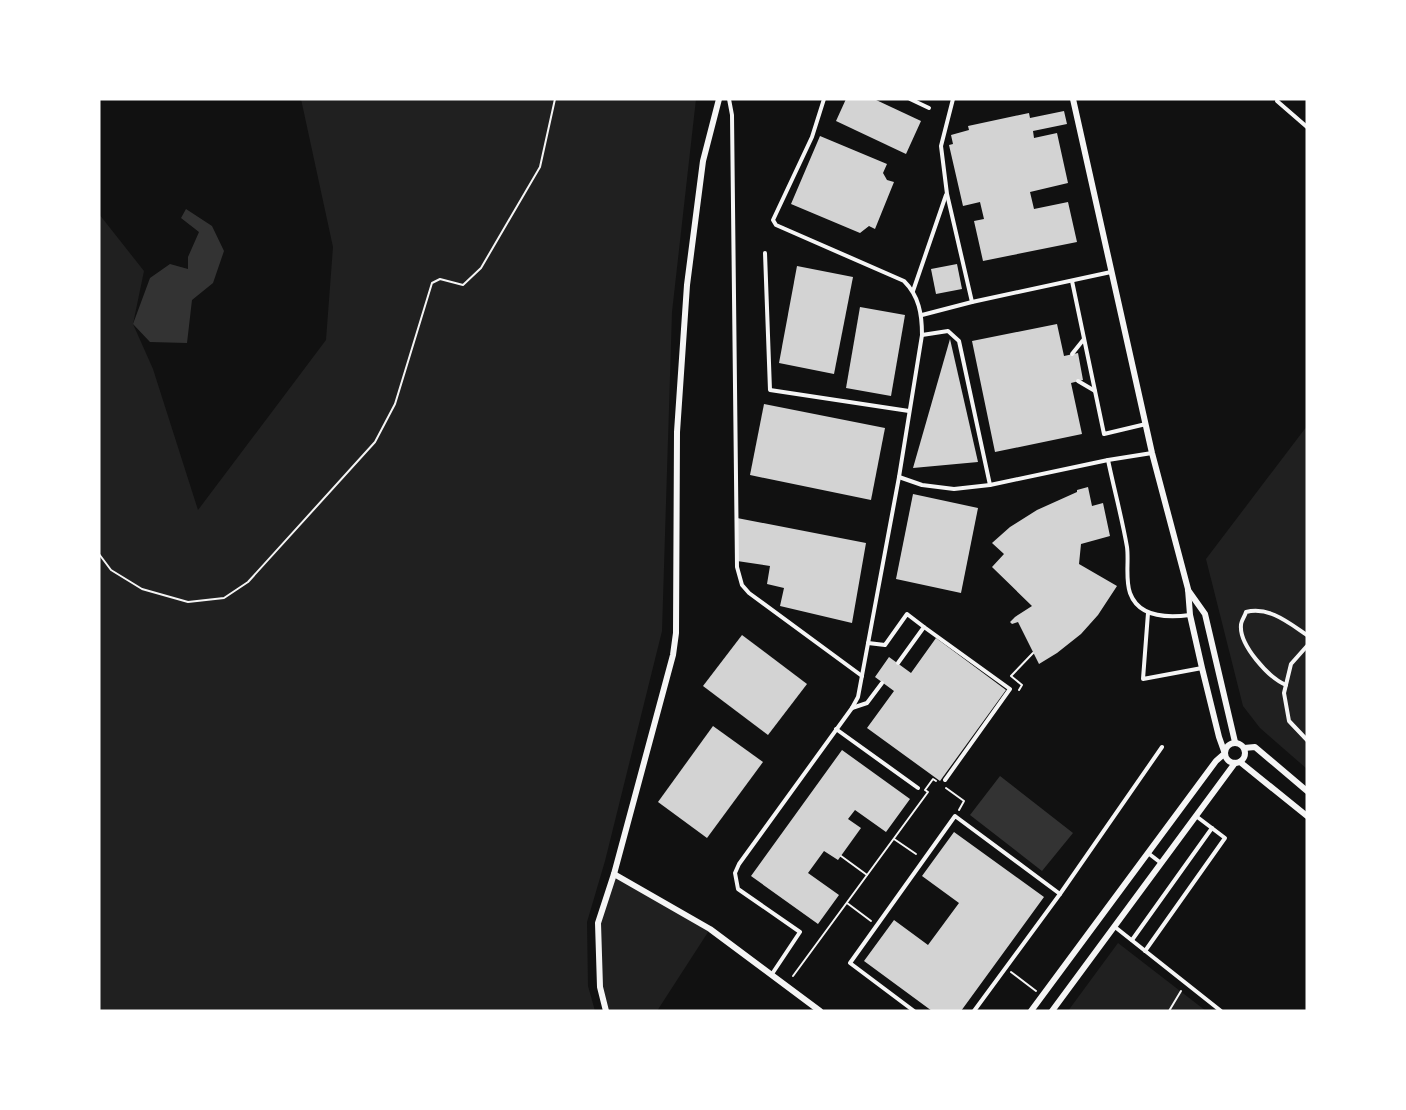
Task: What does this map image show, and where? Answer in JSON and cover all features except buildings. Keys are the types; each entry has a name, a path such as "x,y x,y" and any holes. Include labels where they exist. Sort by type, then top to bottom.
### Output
{"street":[{"path":"606,1011 600,987 598,923 614,874 673,654 676,633 677,432 687,285 703,161 719,99"},
{"path":"1073,99 1152,453 1188,589 1190,615 1224,753 1229,762 1238,763 1307,816"},
{"path":"1188,589 1205,614 1235,742 1244,748 1255,747 1307,791"},
{"path":"1031,1011 1216,761 1230,744 1235,742"},
{"path":"1052,1011 1196,816 1245,754 1244,748"},
{"path":"614,874 710,929 820,1011"}],"lane":[{"path":"729,99 732,115 737,567 742,585 749,593 862,676"},
{"path":"771,975 800,932 738,889 735,873 739,864 858,697 899,477 921,335 922,315 913,291 904,281 776,225 773,221 772,217 812,137 824,99"},
{"path":"910,99 929,108"},
{"path":"953,99 940,146 947,194 972,302"},
{"path":"1277,101 1307,127"},
{"path":"913,291 947,194"},
{"path":"765,253 770,390 909,411"},
{"path":"922,315 1112,272"},
{"path":"1072,281 1104,434 1146,424"},
{"path":"921,335 948,331 959,341 990,485"},
{"path":"1072,354 1084,339"},
{"path":"1078,381 1095,392"},
{"path":"899,477 922,485 954,489 990,485 1152,453"},
{"path":"1108,460 1127,548 1129,592 1135,603 1148,613 1167,618 1190,615"},
{"path":"1286,685 1275,680 1265,670 1249,648 1243,637 1241,625 1246,612 1260,610 1270,612 1307,635"},
{"path":"1148,613 1143,679 1202,668"},
{"path":"868,643 885,645 907,614 1010,689 945,780"},
{"path":"898,663 924,627"},
{"path":"1307,646 1291,664 1284,693 1289,721 1307,740"},
{"path":"852,708 867,703 882,683"},
{"path":"836,729 918,788"},
{"path":"974,1011 1060,894 1162,747"},
{"path":"914,1011 850,963 955,816 1060,894"},
{"path":"1145,951 1225,838 1196,816"},
{"path":"1132,940 1212,828"},
{"path":"1147,853 1162,863"},
{"path":"1115,927 1221,1011"}],"path":[{"path":"99,554 111,570 142,589 188,602 224,598 248,582 375,442 395,404 432,283 440,279 464,285 481,268 540,167 555,99"},
{"path":"793,976 928,792 925,790 933,779"},
{"path":"946,788 964,801 955,816"},
{"path":"894,839 921,857"},
{"path":"841,856 867,875"},
{"path":"846,903 875,925"},
{"path":"1006,968 1032,988"},
{"path":"1169,1011 1186,983"}],"shaded area":[{"path":"301,99 696,99 672,312 662,631 605,861 587,922 588,986 595,1011 99,1011 99,214 144,271 133,324 153,369 198,510 326,340 333,247"},
{"path":"186,209 212,226 224,251 213,283 192,300 187,343 150,342 133,324 150,278 170,264 188,269 188,257 199,232 181,218"},
{"path":"1307,426 1307,769 1260,728 1243,706 1206,559"},
{"path":"1000,776 1073,833 1042,871 970,815"},
{"path":"614,874 710,929 657,1011 606,1011 600,987 598,923"},
{"path":"1118,943 1206,1011 1068,1011"}]}
